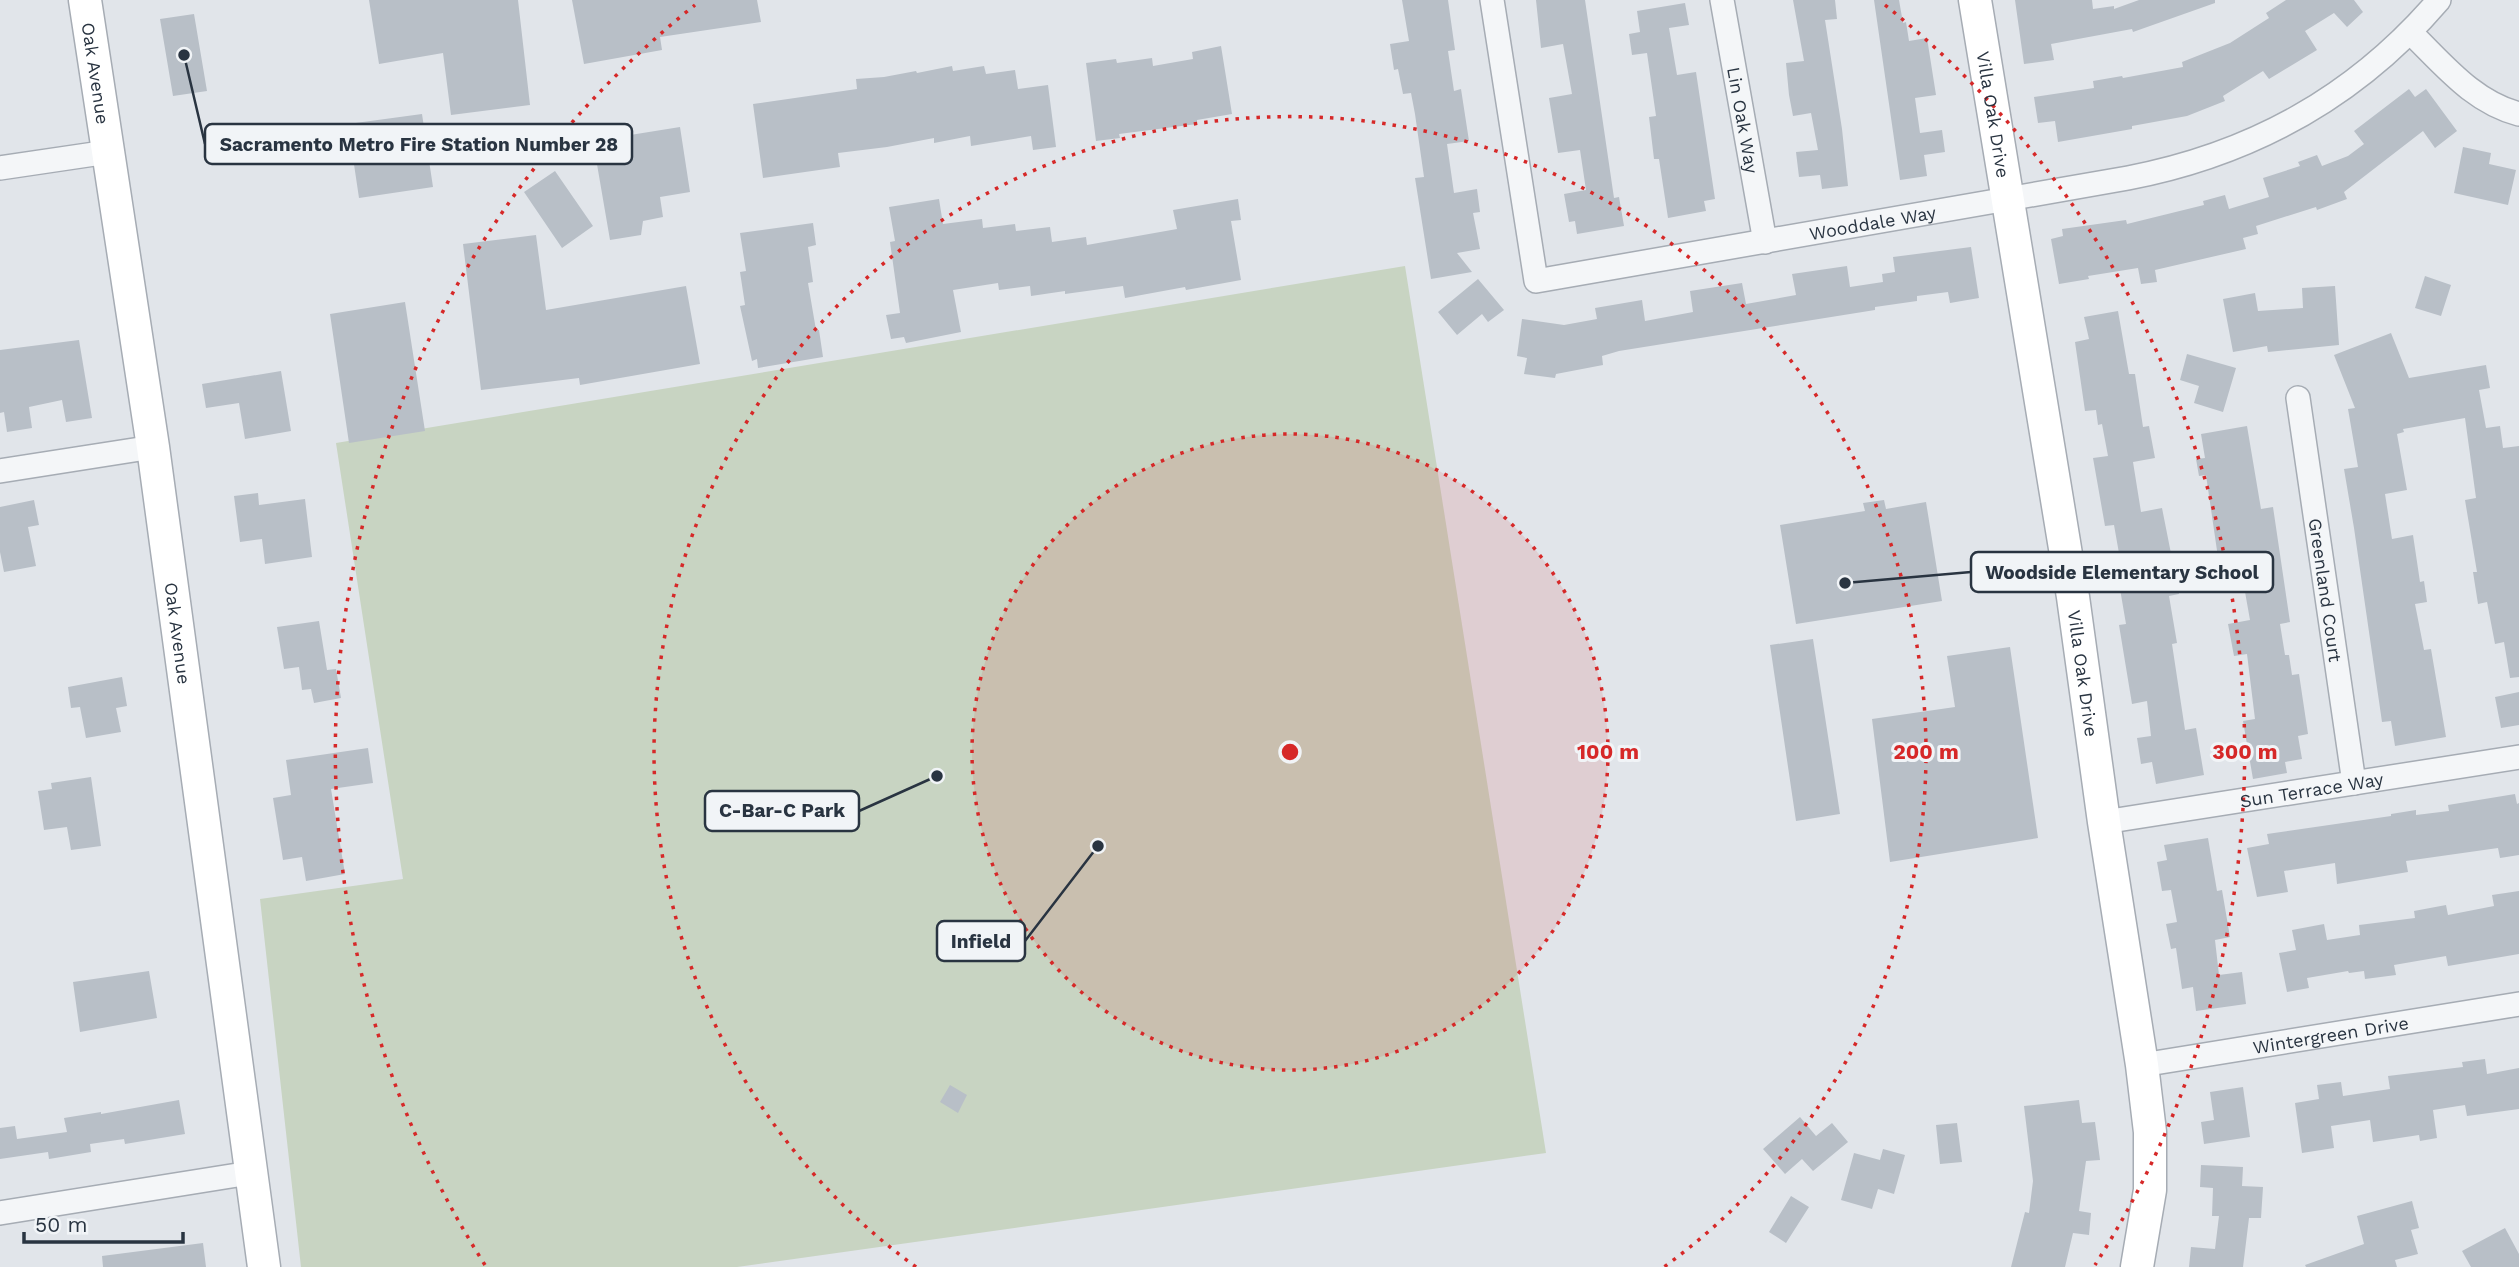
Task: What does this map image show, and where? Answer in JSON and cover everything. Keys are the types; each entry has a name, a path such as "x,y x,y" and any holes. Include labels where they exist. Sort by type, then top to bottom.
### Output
{"main road":[{"name":"Oak Avenue","path":"85,0 153,447 264,1267"},
{"name":"Villa Oak Drive","path":"1975,0 2073,597 2104,822 2142,1065 2150,1132 2150,1190 2137,1267"}],"street":[{"name":"Wooddale Way","path":"1492,0 1536,281 2151,174 2195,162 2240,146 2294,121 2328,99 2388,55 2439,0"},
{"name":"Lin Oak Way","path":"1722,0 1765,242"},
{"path":"2411,33 2475,94 2490,104 2519,114"},
{"path":"0,168 108,152"},
{"name":"Greenland Court","path":"2298,398 2354,783"},
{"path":"0,471 153,447"},
{"name":"Sun Terrace Way","path":"2104,822 2519,757"},
{"name":"Wintergreen Drive","path":"2142,1065 2519,1004"},
{"path":"0,1213 250,1173"}],"green space":[{"path":"1405,266 1546,1153 737,1267 301,1267 260,899 403,879 336,443"}],"building":[{"path":"369,0 518,0 530,105 451,115 443,53 379,64"},
{"path":"572,0 757,0 761,22 660,37 662,50 584,64"},
{"path":"1402,0 1448,0 1455,50 1448,51 1454,91 1461,89 1469,141 1447,144 1454,193 1477,189 1480,212 1473,213 1480,249 1457,253 1472,272 1431,279 1415,178 1424,177 1415,114 1411,93 1403,94 1398,69 1394,70 1390,44 1409,41"},
{"path":"1536,0 1585,0 1614,198 1619,197 1624,226 1577,234 1575,221 1569,222 1564,194 1586,190 1580,150 1558,153 1549,98 1572,94 1563,44 1541,48"},
{"path":"1793,0 1835,0 1837,19 1825,20 1848,186 1822,189 1820,175 1799,177 1796,152 1818,150 1811,113 1793,116 1789,95 1786,63 1804,61"},
{"path":"1874,0 1899,0 1909,41 1927,38 1936,95 1915,98 1920,133 1942,130 1945,152 1924,155 1927,176 1900,180"},
{"path":"2015,0 2092,0 2093,9 2114,6 2114,9 2139,0 2215,0 2215,3 2133,32 2132,29 2051,44 2054,60 2024,64"},
{"path":"2286,0 2354,0 2363,12 2347,27 2334,13 2305,31 2317,50 2269,79 2263,71 2223,96 2225,101 2187,116 2058,142 2055,121 2038,123 2034,97 2094,88 2093,81 2183,67 2182,62 2230,43 2269,18 2266,13"},
{"path":"1685,3 1689,25 1669,28 1677,75 1696,72 1715,199 1704,201 1706,211 1668,218 1659,159 1654,159 1649,117 1656,116 1647,53 1632,55 1629,34 1640,32 1637,11"},
{"path":"194,14 207,91 173,96 160,19"},
{"path":"1221,46 1232,114 1197,120 1197,124 1119,134 1120,138 1096,141 1086,63 1116,59 1117,63 1152,58 1153,66 1193,59 1192,52"},
{"path":"952,66 953,71 984,66 986,74 1015,70 1018,89 1048,85 1056,147 1033,150 1031,136 971,146 970,136 934,143 934,138 838,153 840,167 763,178 753,104 857,89 856,79 917,73"},
{"path":"2409,89 2415,97 2426,89 2457,131 2435,148 2423,131 2344,192 2347,199 2256,226 2258,234 2243,238 2246,249 2155,270 2157,282 2141,284 2138,268 2059,284 2051,239 2063,236 2062,229 2126,220 2127,224 2204,205 2203,201 2225,195 2229,209 2269,197 2263,178 2300,166 2298,162 2317,155 2322,166 2348,156 2364,144 2354,131"},
{"path":"422,114 433,187 359,198 348,124"},
{"path":"680,127 690,192 660,197 663,217 643,221 641,235 610,240 593,141"},
{"path":"2463,147 2491,153 2489,164 2516,170 2508,205 2454,193"},
{"path":"555,171 593,226 562,248 524,192"},
{"path":"939,199 943,224 982,219 983,228 1015,224 1016,231 1050,227 1052,242 1086,237 1087,245 1177,229 1173,210 1238,199 1241,220 1231,221 1241,280 1125,298 1123,286 1031,296 1030,286 999,290 998,283 953,290 961,332 906,343 904,337 891,339 886,315 900,313 890,242 895,241 889,207"},
{"path":"813,223 816,245 808,247 813,282 808,283 823,357 758,368 757,359 752,361 740,306 745,305 740,272 746,271 740,233"},
{"path":"536,235 546,310 686,286 700,364 580,385 579,378 481,390 463,244"},
{"path":"1971,247 1979,298 1950,303 1948,292 1917,296 1917,301 1875,307 1875,310 1619,351 1602,356 1603,365 1556,374 1555,378 1524,374 1527,358 1517,356 1522,319 1564,325 1597,319 1595,308 1642,300 1645,321 1693,312 1690,291 1742,283 1746,304 1796,295 1792,274 1847,266 1850,287 1883,282 1882,274 1895,272 1893,257"},
{"path":"2425,276 2451,285 2441,316 2415,308"},
{"path":"1478,279 1504,310 1488,322 1482,314 1457,335 1438,312"},
{"path":"2335,286 2339,345 2268,352 2267,346 2233,352 2223,299 2255,293 2258,311 2303,308 2302,288"},
{"path":"405,302 425,431 349,443 330,314"},
{"path":"2118,311 2129,374 2135,374 2143,427 2149,426 2155,458 2133,462 2141,512 2162,508 2179,594 2169,596 2177,643 2172,644 2185,730 2196,728 2204,775 2156,784 2152,762 2141,764 2137,738 2151,736 2147,701 2132,704 2119,625 2126,624 2119,583 2113,584 2109,561 2120,559 2114,525 2105,526 2093,458 2108,456 2102,424 2098,425 2096,410 2085,411 2075,342 2089,339 2084,317"},
{"path":"2391,333 2409,378 2486,365 2490,388 2479,390 2486,428 2500,426 2503,448 2519,446 2519,677 2510,678 2504,642 2495,644 2487,602 2478,604 2473,572 2477,572 2465,500 2476,498 2465,418 2403,429 2404,432 2397,434 2407,490 2385,494 2392,539 2413,535 2420,582 2424,581 2427,602 2415,604 2424,650 2431,649 2446,737 2395,746 2391,721 2382,722 2344,469 2358,467 2348,409 2355,408 2334,355"},
{"path":"79,340 92,418 66,422 62,400 29,407 32,428 7,432 4,412 0,413 0,350"},
{"path":"2187,354 2236,368 2223,412 2194,403 2199,386 2180,380"},
{"path":"281,371 291,431 245,439 239,403 206,408 202,384"},
{"path":"2247,426 2261,509 2273,507 2290,622 2280,624 2285,655 2289,655 2292,675 2299,674 2308,734 2298,736 2302,759 2285,762 2287,773 2253,779 2243,721 2255,719 2247,654 2234,656 2228,624 2250,620 2242,575 2221,578 2206,475 2199,476 2196,459 2205,458 2201,434"},
{"path":"258,493 259,505 305,499 312,557 265,564 262,539 240,542 234,496"},
{"path":"34,500 39,525 28,527 36,566 4,572 0,552 0,507"},
{"path":"1884,500 1886,509 1926,502 1942,601 1796,624 1780,525 1865,511 1863,503"},
{"path":"319,621 327,670 336,669 341,698 314,703 311,689 302,690 299,667 284,669 277,627"},
{"path":"1813,639 1840,814 1796,821 1770,645"},
{"path":"2010,647 2038,838 1890,862 1872,719 1955,707 1947,656"},
{"path":"122,677 127,706 116,708 121,732 86,738 80,707 71,708 68,687"},
{"path":"2519,692 2519,725 2501,728 2495,697"},
{"path":"368,748 373,783 331,789 345,874 306,881 302,857 283,860 273,798 291,795 286,760"},
{"path":"91,777 101,846 71,850 67,827 44,830 38,791 52,789 51,783"},
{"path":"2515,794 2517,804 2519,803 2519,855 2500,858 2498,848 2406,861 2408,872 2337,884 2335,863 2284,871 2288,892 2257,897 2247,848 2269,844 2267,834 2416,810 2416,815 2449,811 2448,805"},
{"path":"2208,838 2217,891 2222,890 2230,937 2215,940 2219,975 2242,972 2246,1004 2196,1011 2193,987 2182,989 2176,948 2171,949 2166,924 2177,922 2171,890 2162,891 2157,862 2167,860 2164,845"},
{"path":"2519,891 2519,954 2448,966 2446,956 2394,965 2396,975 2365,979 2364,971 2348,971 2307,978 2309,988 2287,992 2279,953 2296,950 2292,930 2324,924 2327,940 2360,935 2359,925 2415,918 2414,911 2446,905 2448,915 2494,906 2492,895"},
{"path":"149,971 157,1018 80,1032 73,982"},
{"path":"2485,1059 2487,1074 2519,1068 2519,1109 2467,1116 2465,1105 2433,1110 2437,1138 2420,1141 2419,1135 2373,1142 2370,1120 2331,1126 2334,1148 2302,1153 2295,1103 2319,1099 2317,1085 2341,1082 2343,1096 2390,1089 2388,1076 2463,1067 2462,1062"},
{"path":"950,1085 967,1095 958,1113 940,1102"},
{"path":"2243,1087 2250,1137 2204,1144 2201,1122 2214,1120 2210,1092"},
{"path":"179,1100 185,1134 125,1144 124,1139 90,1144 91,1152 49,1159 48,1152 0,1159 0,1128 15,1126 17,1139 67,1132 64,1118"},
{"path":"2079,1100 2082,1123 2095,1122 2100,1160 2086,1161 2079,1211 2091,1213 2089,1235 2073,1233 2065,1267 2011,1267 2025,1212 2029,1213 2033,1181 2024,1106"},
{"path":"1800,1117 1816,1136 1832,1123 1848,1142 1813,1171 1802,1159 1785,1174 1763,1149"},
{"path":"1957,1123 1962,1162 1940,1164 1936,1125"},
{"path":"1883,1149 1905,1155 1894,1194 1878,1189 1872,1209 1841,1200 1854,1153 1880,1160"},
{"path":"2201,1165 2243,1167 2242,1186 2263,1187 2261,1218 2249,1218 2243,1267 2189,1267 2191,1247 2215,1249 2219,1216 2212,1216 2213,1188 2200,1187"},
{"path":"1791,1196 1809,1207 1786,1243 1769,1232"},
{"path":"2412,1201 2419,1228 2411,1230 2418,1254 2395,1260 2397,1267 2306,1267 2305,1265 2364,1244 2357,1216"},
{"path":"2505,1228 2519,1254 2519,1267 2471,1267 2462,1251"},
{"path":"203,1243 206,1267 103,1267 102,1256"}],"place":[{"name":"Sacramento Metro Fire Station Number 28","path":"184,55"},
{"name":"Woodside Elementary School","path":"1845,583"},
{"name":"C-Bar-C Park","path":"937,776"},
{"name":"Infield","path":"1098,846"}]}
